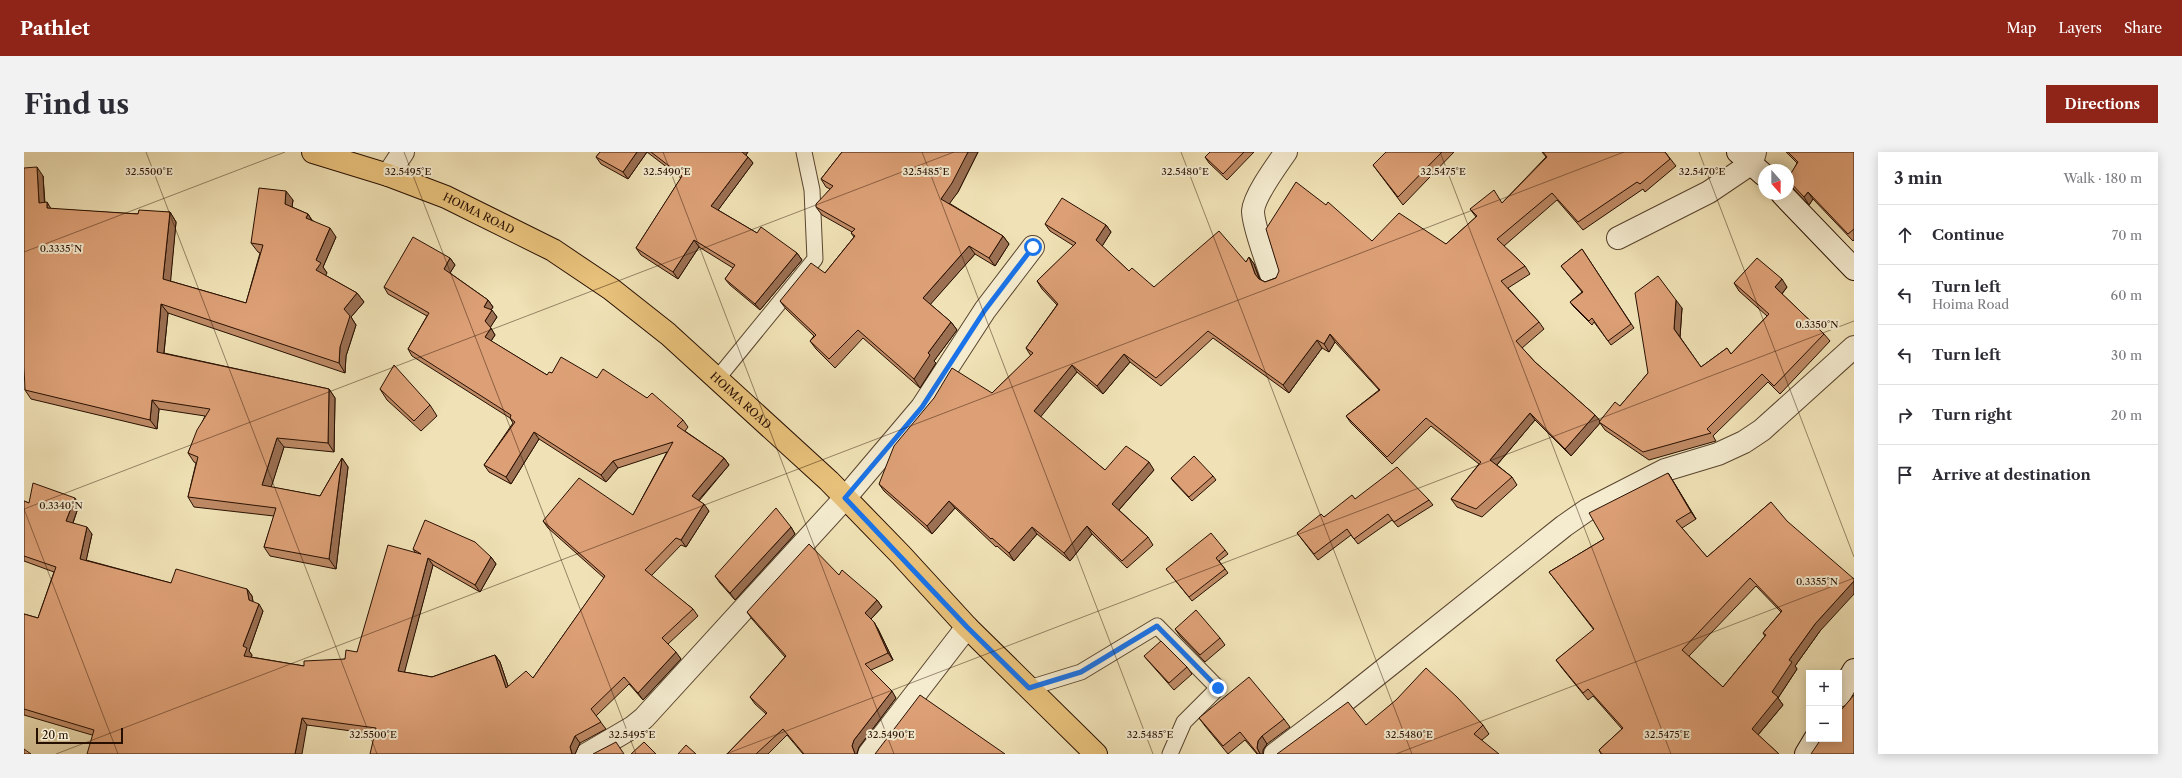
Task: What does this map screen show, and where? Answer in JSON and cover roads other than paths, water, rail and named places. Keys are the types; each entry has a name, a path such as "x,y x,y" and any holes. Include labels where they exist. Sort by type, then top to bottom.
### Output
{"main road":[{"name":"HOIMA ROAD","path":"313,152 388,175 446,197 553,250 612,289 668,334 782,436 845,498 967,627 1096,754"}],"street":[{"path":"388,175 402,152"},
{"path":"1272,277 1253,211 1262,189 1286,152"},
{"path":"1618,238 1709,192 1752,160"},
{"path":"1788,200 1854,269"},
{"path":"587,754 633,727 644,718 845,498 922,407 985,310 1033,247"},
{"path":"1275,754 1337,707 1564,526 1588,510 1659,472 1718,454 1744,442 1762,430 1854,347"},
{"path":"869,754 967,627"},
{"path":"1842,691 1854,670"},
{"path":"1806,754 1813,742"}],"lane":[{"path":"717,378 815,259 812,190 804,152"},
{"path":"1029,688 1081,672 1157,626 1218,688 1184,722 1170,754"}]}
